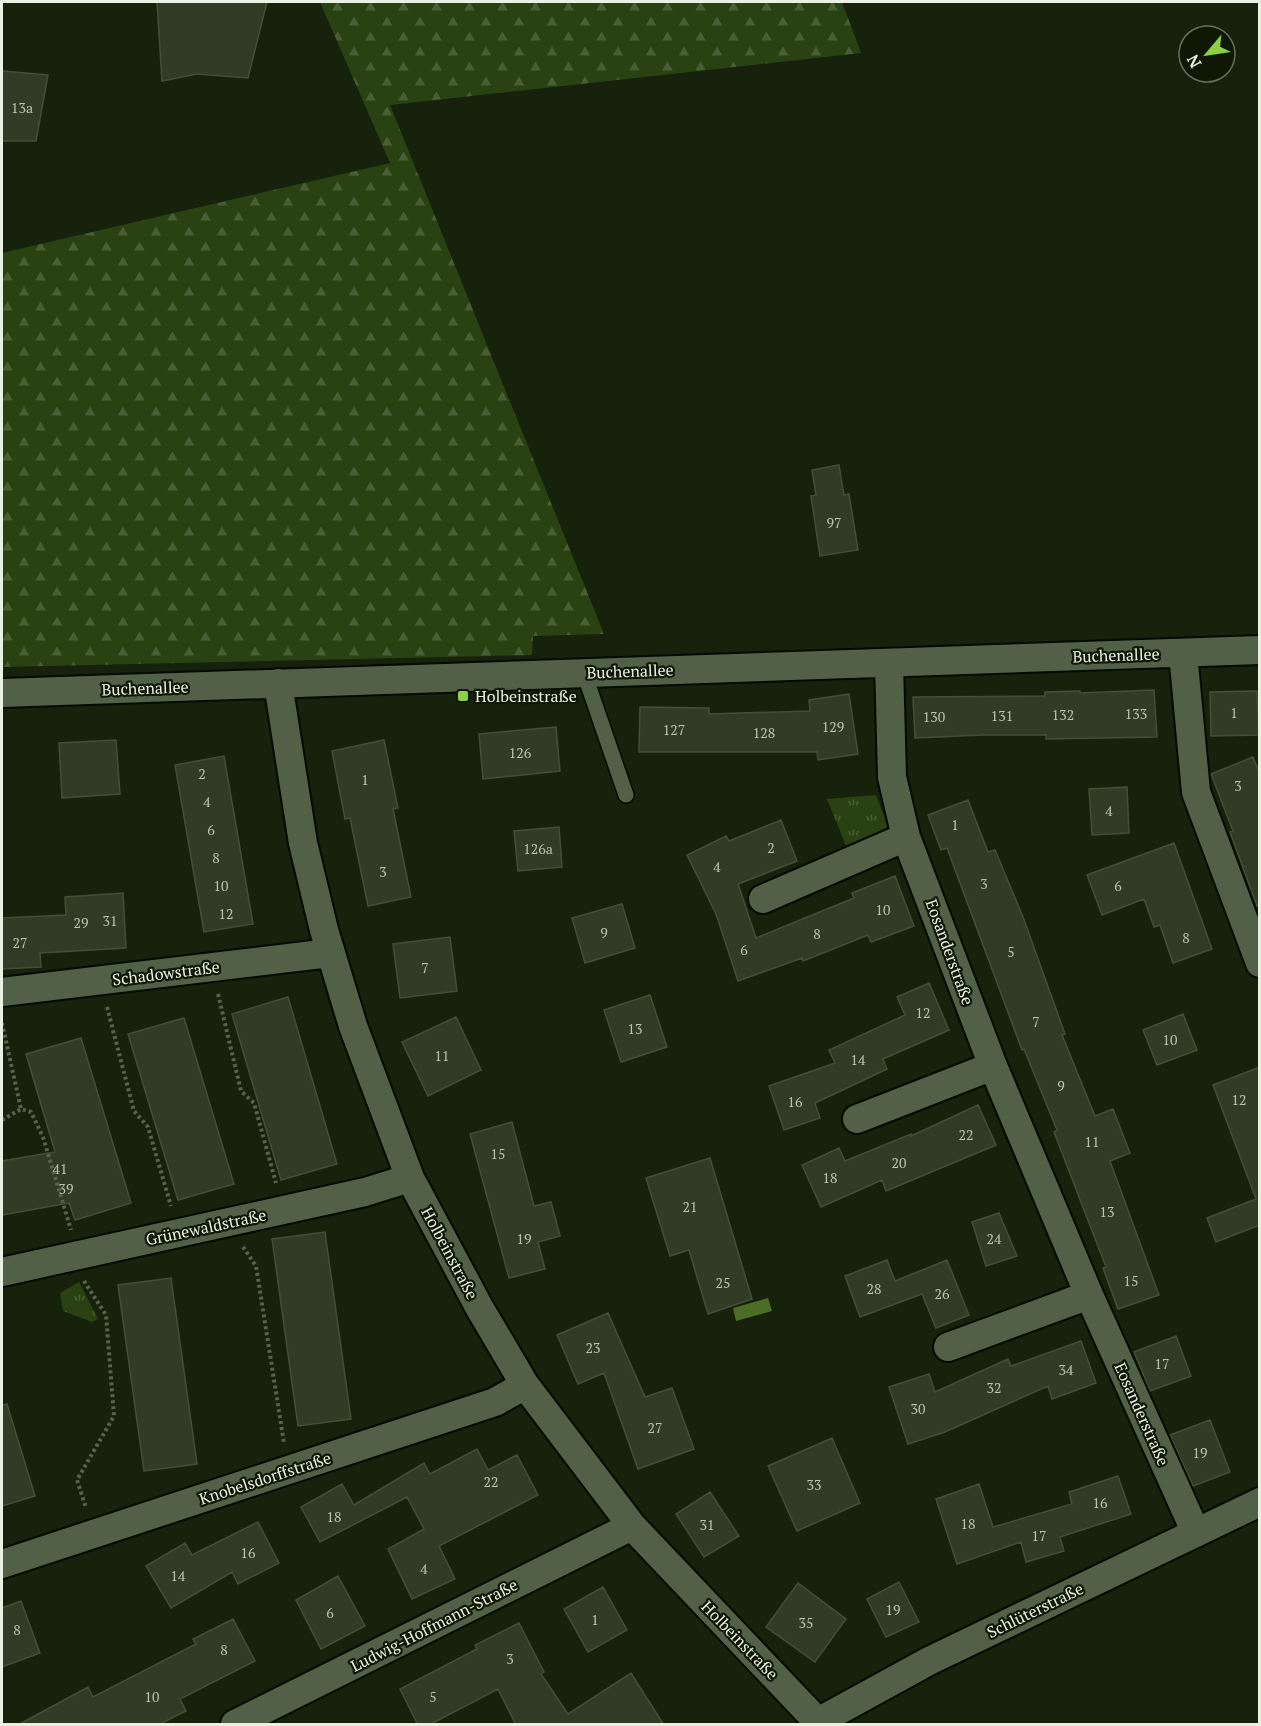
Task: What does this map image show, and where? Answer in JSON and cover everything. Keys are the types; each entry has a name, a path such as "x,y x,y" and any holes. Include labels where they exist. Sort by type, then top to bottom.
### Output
{"street":[{"name":"Buchenallee","path":"2,693 1260,650"},
{"path":"1183,652 1196,792 1260,963"},
{"name":"Eosanderstraße","path":"889,663 892,777 906,837 993,1066 1089,1295 1196,1533"},
{"name":"Holbeinstraße","path":"278,683 303,843 330,953 353,1026 410,1178 479,1307 525,1385 632,1526 816,1724"},
{"path":"763,899 906,837"},
{"name":"Schadowstraße","path":"2,992 330,953"},
{"path":"857,1119 993,1066"},
{"name":"Grünewaldstraße","path":"2,1272 364,1191 410,1178"},
{"path":"948,1347 1089,1295"},
{"name":"Knobelsdorffstraße","path":"2,1564 495,1402 525,1385"},
{"name":"Schlüterstraße","path":"816,1724 929,1661 1260,1502"},
{"name":"Ludwig-Hoffmann-Straße","path":"245,1722 632,1526"}],"lane":[{"path":"584,673 626,795"}],"path":[{"path":"211,968 242,1091 254,1104 283,1209"},
{"path":"102,981 111,1030 121,1052 134,1111 148,1127 179,1232"},
{"path":"2,1023 21,1108"},
{"path":"2,1120 21,1108"},
{"path":"21,1108 31,1112 43,1137 84,1281 105,1315 114,1416 77,1480 94,1534"},
{"path":"226,1222 256,1266 288,1470"}],"green space":[{"path":"320,2 842,2 861,53 390,105 604,634 533,636 532,655 2,667 2,253 390,163"},
{"path":"876,795 890,832 847,848 827,799"},
{"path":"79,1282 98,1319 92,1322 63,1311 60,1293"}],"shaded area":[{"path":"768,1298 772,1311 736,1321 733,1308"}],"building":[{"path":"157,2 267,2 248,78 197,74 162,81"},
{"path":"2,71 48,75 36,141 2,141"},
{"path":"839,465 844,495 849,494 858,550 820,556 811,496 816,495 812,470"},
{"path":"1154,690 1157,737 1046,739 1046,735 983,735 915,738 913,697 1045,696 1045,692"},
{"path":"1257,691 1259,735 1211,736 1210,692"},
{"path":"849,694 858,754 818,760 817,752 639,752 640,707 709,708 709,714 810,711 809,700"},
{"path":"556,727 560,771 483,779 479,734"},
{"path":"116,740 120,794 62,798 59,743"},
{"path":"384,740 398,808 393,809 411,897 368,906 350,818 345,819 332,751"},
{"path":"224,756 253,924 204,932 175,765"},
{"path":"1253,757 1260,774 1260,905 1257,906 1230,832 1233,831 1211,774"},
{"path":"1127,787 1129,833 1092,835 1089,789"},
{"path":"968,800 988,852 995,850 1023,917 1065,1034 1062,1035 1095,1116 1113,1109 1130,1153 1110,1161 1159,1295 1118,1309 1103,1268 1106,1267 1054,1132 1057,1130 1024,1049 1022,1050 947,848 941,850 928,815"},
{"path":"781,820 797,861 738,884 756,938 854,898 852,893 895,876 914,926 871,942 868,935 803,961 802,958 738,981 716,914 687,855 726,836 729,841"},
{"path":"559,827 562,867 518,871 514,831"},
{"path":"1174,843 1212,949 1173,963 1160,925 1154,927 1144,899 1102,915 1087,875"},
{"path":"123,893 126,948 40,953 41,967 2,969 2,918 66,915 65,897"},
{"path":"622,904 635,948 585,963 572,918"},
{"path":"450,937 457,991 400,998 393,944"},
{"path":"929,983 949,1030 883,1059 887,1069 815,1103 820,1118 784,1130 769,1086 835,1063 829,1050 905,1015 897,997"},
{"path":"650,995 667,1047 621,1062 604,1010"},
{"path":"288,997 337,1164 281,1180 232,1014"},
{"path":"1183,1014 1197,1050 1157,1065 1143,1030"},
{"path":"456,1017 481,1070 428,1096 402,1042"},
{"path":"184,1018 234,1184 178,1200 128,1034"},
{"path":"81,1038 131,1203 75,1220 69,1203 2,1215 2,1161 55,1152 26,1054"},
{"path":"1260,1067 1260,1225 1216,1242 1207,1218 1256,1199 1213,1085"},
{"path":"978,1105 996,1145 886,1191 882,1180 821,1207 802,1165 839,1148 845,1161 911,1134 911,1136"},
{"path":"512,1122 534,1206 551,1202 560,1236 538,1242 545,1269 509,1278 470,1134"},
{"path":"710,1158 752,1299 708,1314 689,1250 670,1256 646,1178"},
{"path":"999,1213 1017,1256 986,1266 972,1222"},
{"path":"325,1232 351,1419 298,1426 272,1239"},
{"path":"887,1260 895,1281 947,1260 969,1315 936,1328 922,1294 860,1317 845,1276"},
{"path":"171,1278 197,1464 144,1471 118,1285"},
{"path":"608,1313 645,1397 672,1388 694,1449 638,1469 604,1373 578,1384 557,1335"},
{"path":"1176,1336 1191,1376 1150,1391 1134,1352"},
{"path":"1081,1341 1096,1383 1052,1399 1048,1386 945,1432 908,1444 889,1387 929,1374 935,1392 1008,1359 1011,1366"},
{"path":"7,1404 35,1496 2,1506 2,1405"},
{"path":"1210,1420 1230,1472 1193,1486 1170,1435"},
{"path":"832,1438 860,1503 797,1531 768,1466"},
{"path":"477,1449 488,1470 517,1455 538,1495 439,1546 455,1579 412,1599 388,1549 424,1529 407,1497 320,1542 301,1507 342,1484 354,1505 424,1463 430,1474"},
{"path":"1118,1476 1131,1514 1060,1537 1064,1551 1026,1562 1021,1542 957,1564 936,1499 979,1484 993,1527 1072,1504 1069,1492"},
{"path":"710,1492 739,1536 704,1557 676,1514"},
{"path":"258,1522 279,1563 238,1584 232,1572 171,1608 146,1566 185,1543 192,1555"},
{"path":"338,1576 365,1626 321,1649 296,1600"},
{"path":"899,1582 919,1622 886,1637 867,1599"},
{"path":"798,1583 846,1619 815,1662 766,1627"},
{"path":"603,1587 627,1630 588,1652 564,1609"},
{"path":"21,1601 40,1653 2,1667 2,1608"},
{"path":"233,1619 255,1661 180,1699 186,1711 158,1725 18,1725 88,1687 93,1697 196,1644 193,1639"},
{"path":"519,1623 544,1672 541,1674 568,1714 631,1673 664,1725 516,1725 498,1689 429,1725 418,1725 400,1689 477,1649 475,1645"}],"place":[{"name":"Holbeinstraße","path":"463,696"}]}
